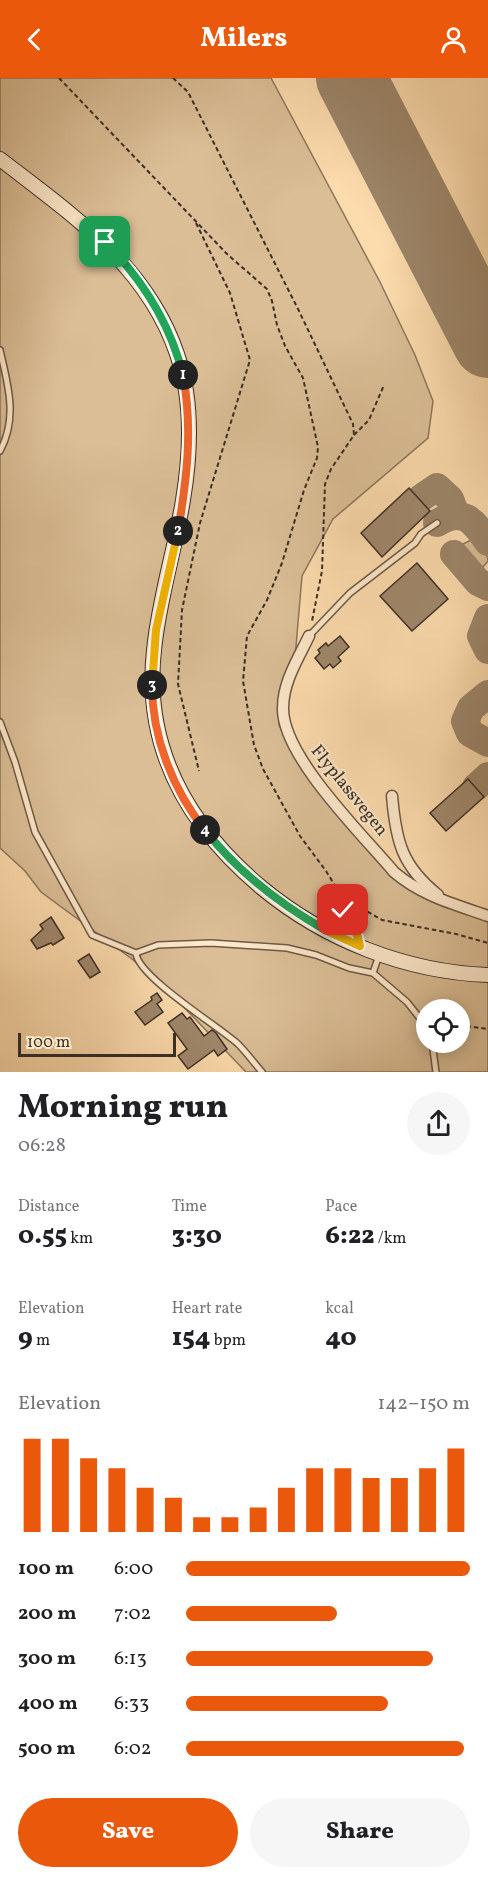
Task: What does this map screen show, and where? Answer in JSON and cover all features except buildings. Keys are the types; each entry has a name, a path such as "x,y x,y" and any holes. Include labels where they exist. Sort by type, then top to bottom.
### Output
{"main road":[{"path":"0,159 86,226 117,254 152,300 178,355 189,409 188,473 156,630 152,680 158,730 175,782 200,824 215,843 247,874 309,921 379,954 434,969 488,975"}],"street":[{"name":"Flyplassvegen","path":"309,636 285,688 282,709 285,729 292,747 311,774 394,872 409,885 426,894 488,916"},
{"name":"Flyplassvegen","path":"392,796 394,826 407,863 423,883 446,901"}],"lane":[{"path":"0,350 11,404 9,432 0,451"},
{"path":"309,636 350,593 416,545 421,534 437,523"},
{"path":"0,722 15,762 35,832 92,935 136,953 158,945 211,943 286,948 316,955 349,968 373,973 408,1002 416,1013"},
{"path":"136,953 142,966 163,988 239,1045 262,1072"},
{"path":"373,973 379,954"},
{"path":"433,1053 436,1072"}],"path":[{"path":"59,78 226,254 267,290 285,346 303,378 318,447 317,459 304,490 282,563 267,600 247,636 243,681 254,745 263,769 300,836 342,897 343,910 358,937 360,946"},
{"path":"173,78 188,92 299,311 353,424 354,435"},
{"path":"195,220 230,293 250,360 200,523 182,610 178,684 199,771"},
{"path":"309,636 322,571 325,484 331,469 354,435 369,420 384,385"},
{"path":"342,897 382,920 456,934 488,943"},
{"path":"470,1027 488,1029"}],"shaded area":[{"path":"0,78 271,78 380,282 415,355 433,401 428,438 333,519 302,576 295,658 281,685 279,725 301,767 367,844 408,878 488,915 488,1072 246,1072 176,999 132,959 41,892 25,871 0,848"},
{"path":"471,540 479,545 486,554 488,561 482,568 461,545"}],"taxiway":[{"path":"421,498 437,487 450,499 456,515"},
{"path":"437,523 454,516 467,518 488,542"},
{"path":"454,554 478,582 488,587"},
{"path":"488,618 481,636 488,650"},
{"path":"488,694 471,708 465,721 470,733 488,743"},
{"path":"476,787 488,776"}],"runway":[{"path":"351,78 488,343"}],"route":[{"path":"105,242 141,284 162,318 178,355 189,409 188,473 156,630 154,650 152,691 165,757 188,807 215,843 247,874 288,907 331,933 360,946 358,937 343,910"}]}
